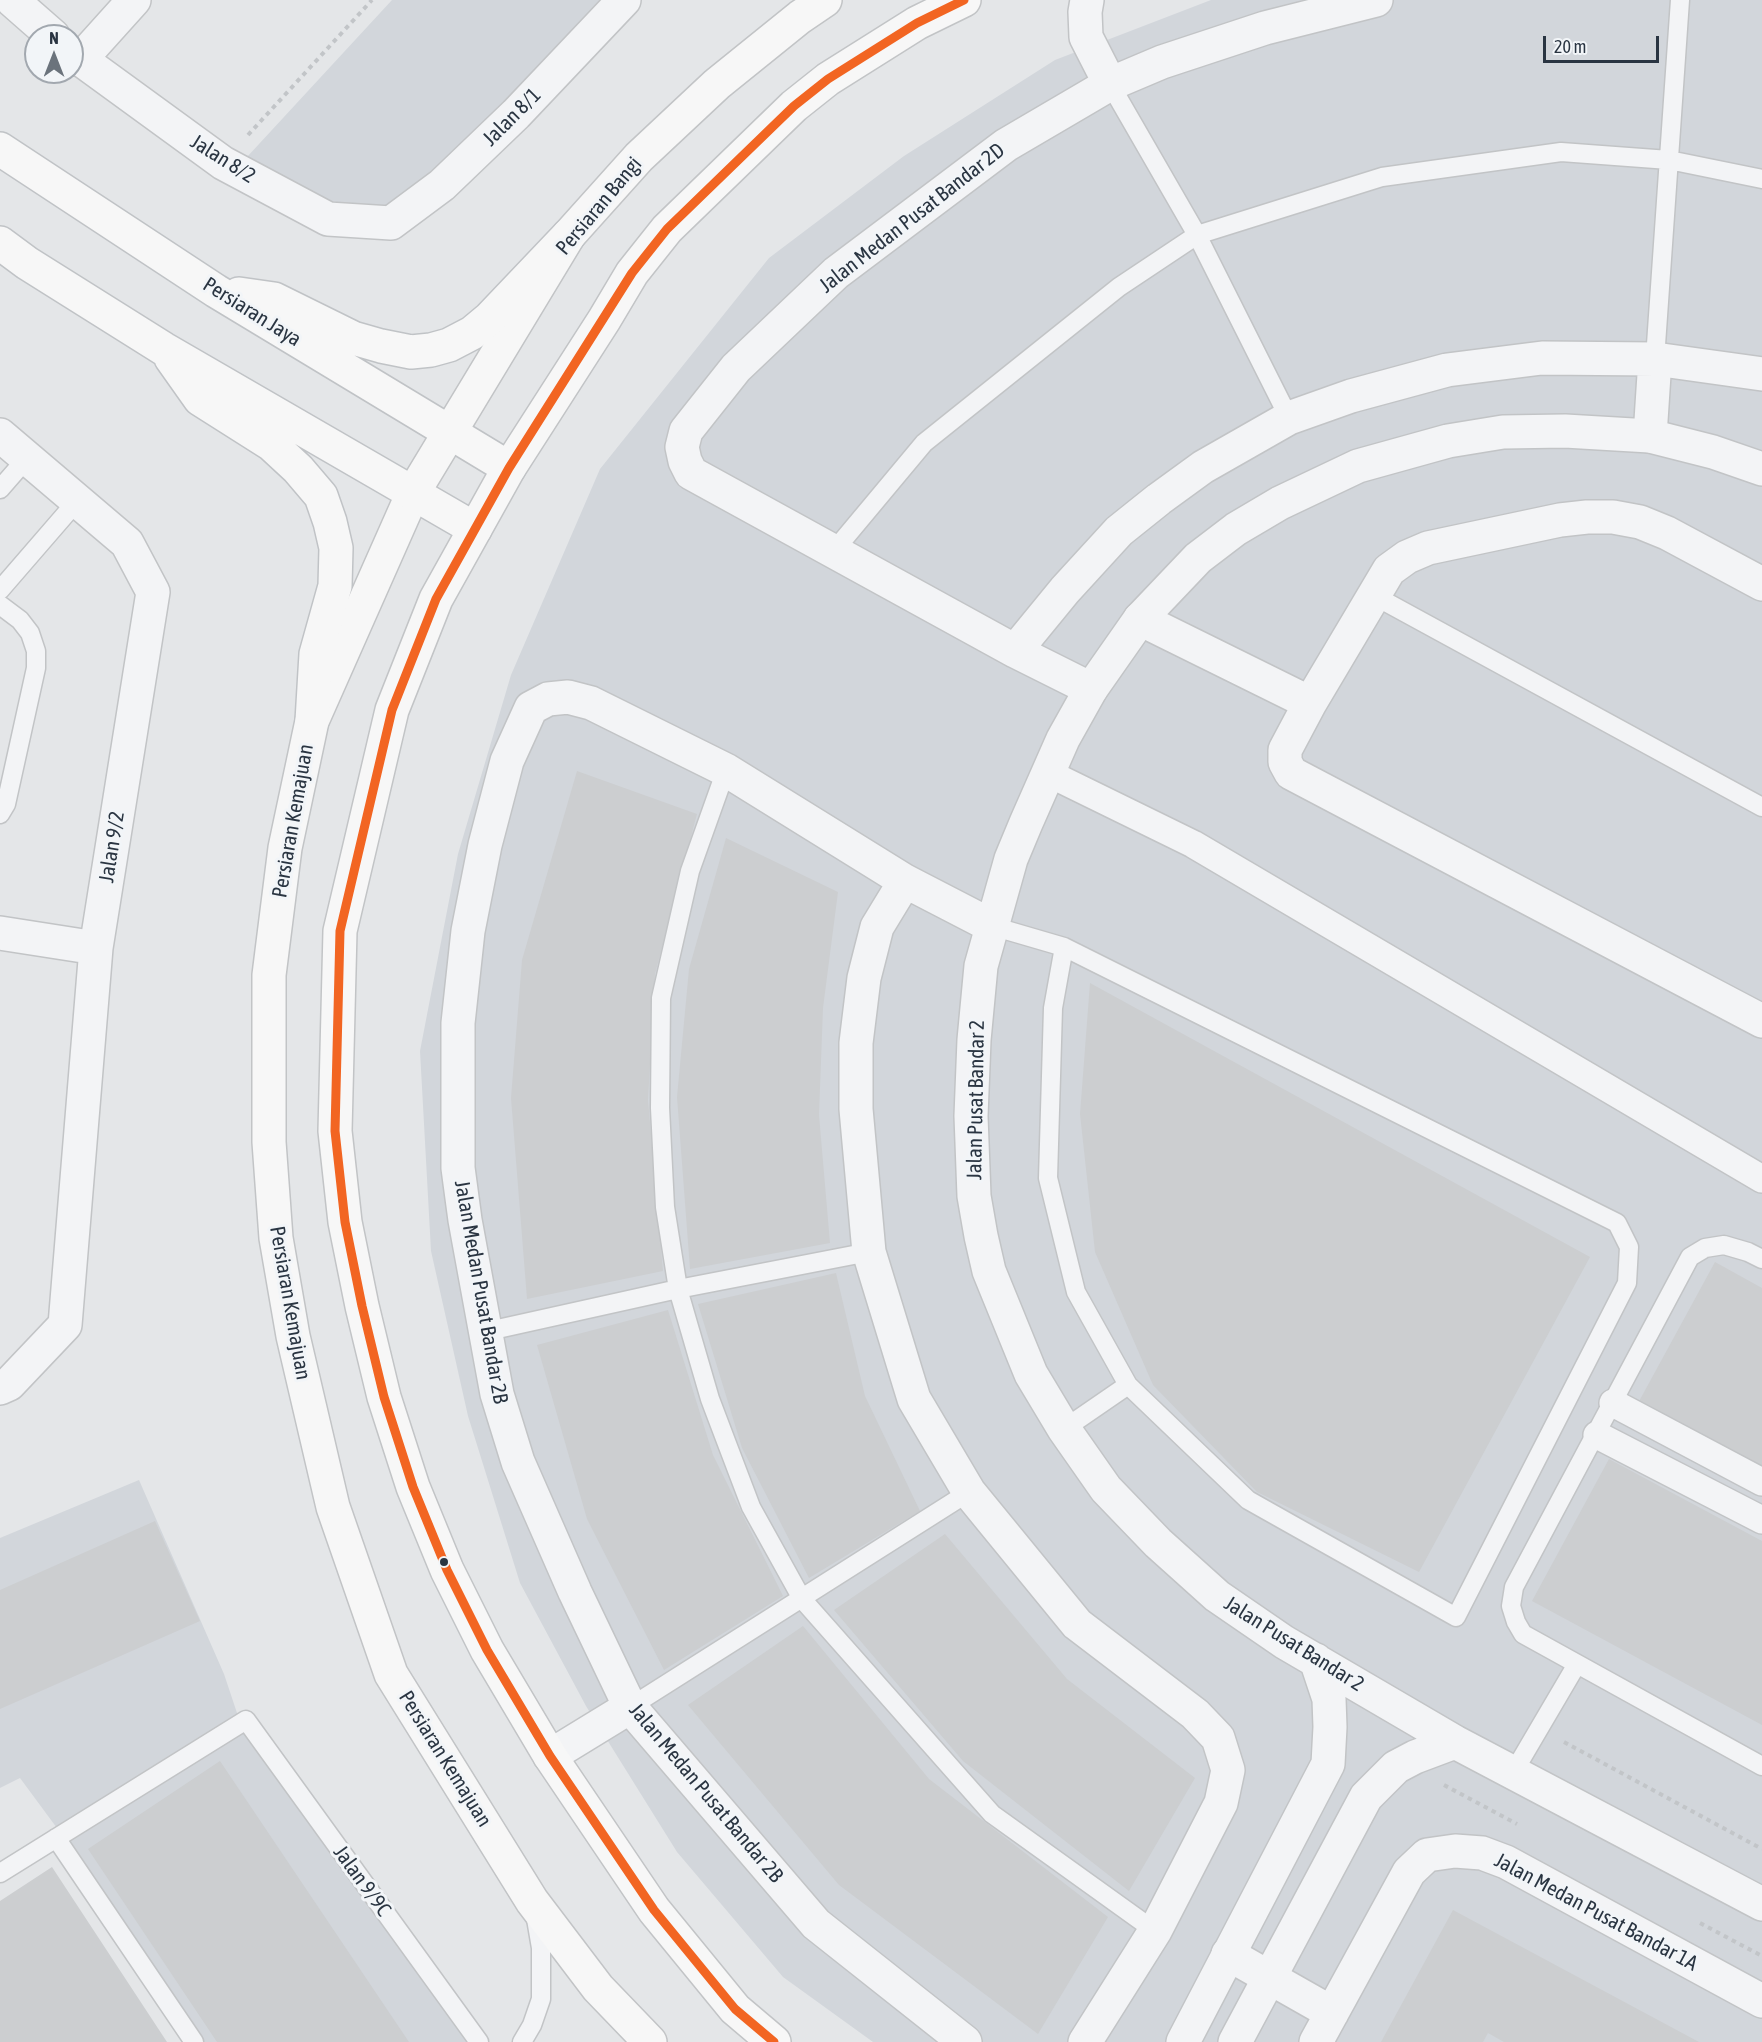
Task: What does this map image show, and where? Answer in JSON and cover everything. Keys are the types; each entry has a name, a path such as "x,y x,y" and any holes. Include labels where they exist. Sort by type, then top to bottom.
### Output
{"main road":[{"name":"Persiaran Bangi","path":"413,493 569,235 639,157 717,84 800,17 825,0"},
{"path":"774,2042 735,2010 654,1910 550,1756 487,1650 447,1570 413,1487 384,1397 345,1222 335,1131 340,931 392,710 436,599 509,468 604,321 632,273 667,229 794,106 828,79 917,23 964,0"},
{"name":"Persiaran Jaya","path":"0,149 216,291 509,468"},
{"path":"216,291 274,299 353,338 381,346 411,352 431,350 449,345 472,333 490,318 569,235"},
{"path":"0,243 164,349 475,529"},
{"path":"164,349 200,399 271,444 298,469 321,496 336,549 335,586 316,654 312,721"},
{"name":"Persiaran Kemajuan","path":"413,493 312,721 285,848 269,975 269,1142 276,1238 293,1336 333,1507 391,1674 532,1901 598,1988 650,2042"}],"street":[{"path":"12,0 39,24"},
{"path":"84,48 134,0"},
{"name":"Jalan 8/1","path":"391,223 450,178 516,114 624,0"},
{"path":"1087,0 1086,37 1110,84"},
{"name":"Jalan Medan Pusat Bandar 2D","path":"1091,689 1015,651 691,473 682,447 686,431 736,368 836,273 1006,145 1110,84 1162,62 1265,28 1376,0"},
{"name":"Jalan 8/2","path":"84,62 223,163 328,219 391,223"},
{"path":"1015,651 1065,590 1119,531 1203,467 1289,418 1351,396 1448,369 1542,358 1655,359 1762,374"},
{"path":"1650,436 1655,359"},
{"name":"Jalan Pusat Bandar 2","path":"1762,470 1713,452 1650,436 1565,431 1503,432 1448,441 1358,466 1280,503 1236,529 1198,558 1140,619 1091,689 1063,739 1011,859 981,966 974,1040 971,1116 974,1196 989,1271 1031,1374 1064,1429 1106,1489 1158,1543 1217,1596 1284,1642 1455,1742 1762,1904"},
{"name":"Jalan 9/2","path":"0,435 127,543 153,592 96,948 65,1325 9,1384 0,1388"},
{"path":"1762,584 1667,532 1640,522 1613,517 1560,520 1428,548 1407,557 1389,570 1310,703 1286,750 1285,762 1291,773 1762,1021"},
{"path":"1140,619 1310,703"},
{"name":"Jalan Medan Pusat Bandar 2B","path":"965,2042 816,1923 630,1707 575,1592 518,1462 497,1394 484,1332 458,1168 458,1023 468,931 485,845 507,760 531,708 548,699 568,697 591,703 726,770 905,881 992,926"},
{"path":"1048,773 1193,844 1762,1179"},
{"path":"905,881 877,927 864,978 856,1043 856,1109 869,1252 914,1399 969,1492 1077,1624 1195,1714 1218,1738 1228,1770 1221,1803 1155,1930 1085,2042"},
{"path":"0,933 96,948"},
{"path":"1613,1402 1762,1482"},
{"path":"1597,1435 1762,1520"},
{"path":"1183,2042 1328,1764 1329,1699 1316,1660"},
{"path":"550,1756 630,1707"},
{"path":"1235,2042 1366,1797 1396,1767 1455,1742"},
{"name":"Jalan Medan Pusat Bandar 1A","path":"1316,2042 1409,1872 1427,1855 1455,1851 1482,1853 1506,1862 1762,2001"},
{"path":"1228,1954 1332,2013"}],"lane":[{"path":"1655,359 1680,0"},
{"path":"1110,84 1197,234 1289,418"},
{"path":"833,552 924,443 1119,287 1197,234 1382,177 1561,152 1669,160 1762,179"},
{"path":"0,489 27,458"},
{"path":"0,590 77,501"},
{"path":"1373,595 1762,807"},
{"path":"0,605 20,620 30,633 36,651 36,668 6,804 0,814"},
{"path":"726,770 690,871 661,998 660,1108 665,1207 678,1289 710,1399 751,1507 802,1599 992,1814 1155,1930"},
{"path":"992,926 1064,947 1617,1223 1629,1246 1627,1283 1456,1617 1248,1500 1128,1385 1076,1292 1048,1178 1053,1008 1064,947"},
{"path":"1762,1259 1724,1245 1705,1248 1690,1257 1514,1587 1512,1606 1516,1622 1523,1634 1762,1766"},
{"path":"484,1332 678,1289 869,1252"},
{"path":"1064,1429 1128,1385"},
{"path":"630,1707 969,1492"},
{"path":"1513,1773 1577,1664"},
{"name":"Jalan 9/9C","path":"56,1838 246,1720 479,2042"},
{"path":"0,1873 56,1838 194,2042"},
{"path":"522,2042 532,2025 542,1989 541,1948 532,1901"}],"path":[{"path":"223,163 372,0"},
{"path":"1540,1729 1762,1849"}],"shaded area":[{"path":"392,0 603,0 435,172 390,205 332,205 247,157"},
{"path":"1211,0 1762,0 1762,2042 873,2042 783,1977 677,1852 586,1706 520,1583 468,1416 431,1251 420,1051 458,854 511,675 600,469 769,258 904,156 1055,60"},
{"path":"139,1480 224,1674 244,1734 470,2042 203,2042 68,1843 20,1778 0,1788 0,1538"}],"building":[{"path":"577,771 697,814 655,974 648,1100 663,1271 527,1299 511,1098 522,960"},
{"path":"726,838 838,892 823,1008 819,1115 830,1243 690,1269 677,1097 689,969"},
{"path":"1090,983 1590,1257 1419,1572 1257,1492 1153,1385 1095,1252 1080,1114"},
{"path":"1715,1262 1762,1288 1762,1473 1637,1405"},
{"path":"836,1273 865,1396 920,1511 809,1578 742,1448 698,1304"},
{"path":"668,1310 713,1455 783,1596 664,1670 587,1519 537,1345"},
{"path":"1609,1459 1762,1541 1762,1725 1532,1601"},
{"path":"155,1521 200,1621 0,1709 0,1590"},
{"path":"945,1534 1067,1679 1195,1778 1129,1891 963,1761 834,1610"},
{"path":"803,1626 929,1779 1108,1917 1038,2034 839,1885 688,1705"},
{"path":"220,1761 409,2042 217,2042 88,1849"},
{"path":"52,1867 167,2042 0,2042 0,1901"},
{"path":"1453,1910 1699,2042 1504,2042 1488,2033 1483,2042 1381,2042"}],"transit line":[{"path":"774,2042 735,2009 654,1910 550,1756 487,1650 447,1570 413,1487 384,1397 345,1222 335,1131 340,931 392,710 436,599 509,468 632,273 667,229 794,106 828,79 917,23 964,0"}]}
